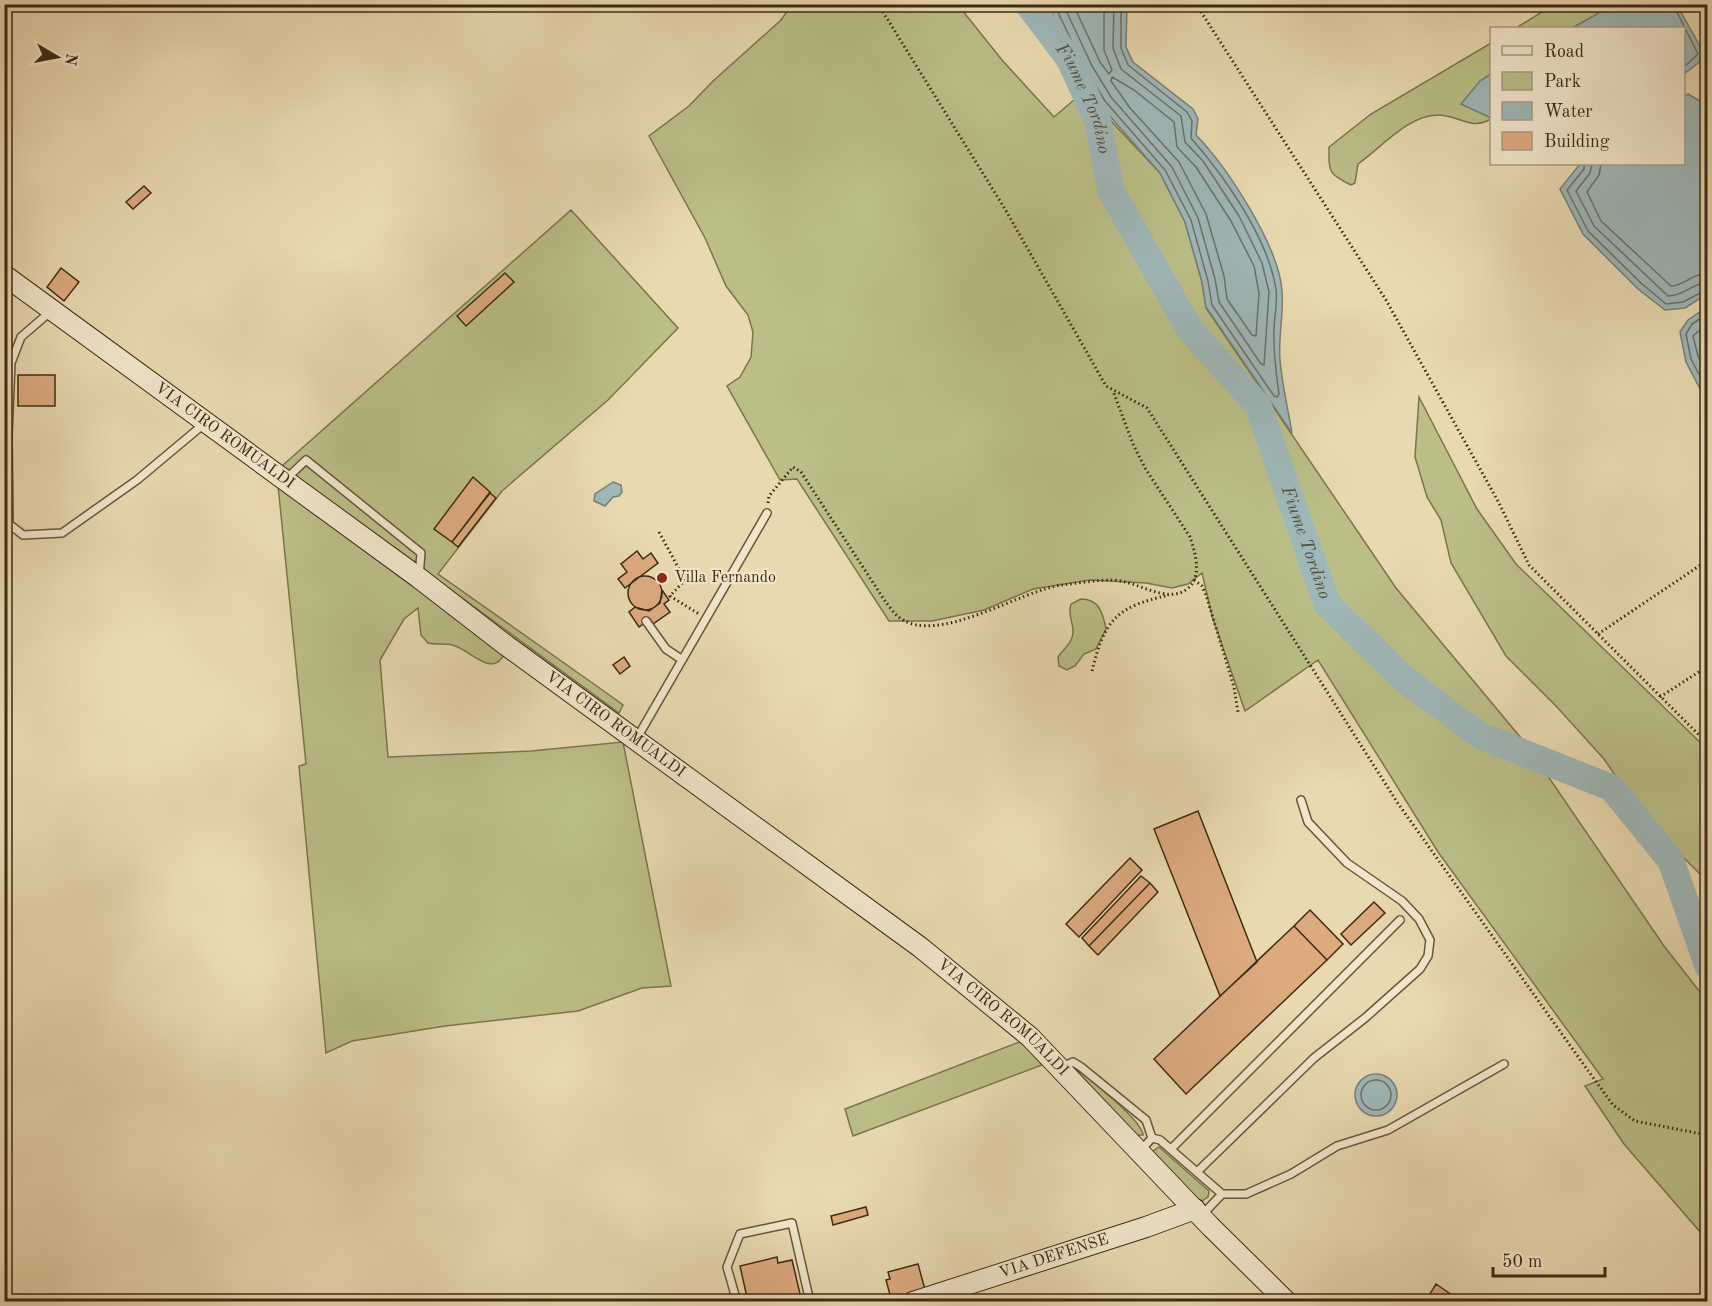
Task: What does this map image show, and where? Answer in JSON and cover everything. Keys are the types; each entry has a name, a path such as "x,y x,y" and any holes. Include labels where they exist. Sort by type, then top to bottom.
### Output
{"main road":[{"name":"VIA CIRO ROMUALDI","path":"4,275 920,947 1030,1037 1060,1068 1146,1144 1198,1212 1287,1302"},
{"name":"VIA DEFENSE","path":"913,1302 1198,1212"}],"lane":[{"path":"52,310 21,338 11,363 8,435 9,524 23,535 63,533 137,480 206,423"},
{"path":"285,481 306,460 421,553 419,578"},
{"path":"637,738 767,513"},
{"path":"646,621 666,649 681,659"},
{"path":"1197,1172 1314,1058 1365,1018 1420,969 1428,956 1430,940 1419,919 1402,901 1364,877 1340,857 1308,822 1301,800"},
{"path":"1171,1149 1400,920"},
{"path":"1198,1212 1221,1194 1246,1194 1291,1174 1337,1146 1388,1130 1504,1065"},
{"path":"1146,1144 1160,1140 1221,1194"},
{"path":"737,1302 727,1267 740,1234 792,1223 810,1302"}],"path":[{"path":"878,4 1005,209 1106,386 1147,408 1397,802 1613,1105 1635,1121 1702,1134 1707,1139"},
{"path":"1196,4 1386,300 1499,503 1529,565 1707,744"},
{"path":"1092,671 1100,644 1121,610 1140,601 1188,589 1194,580 1196,554 1190,537 1141,460 1112,389"},
{"path":"767,513 769,495 793,467 801,472 885,601 899,618 920,626 973,617 1060,585 1113,580 1170,594"},
{"path":"659,532 685,580 670,596 705,618"},
{"path":"1598,634 1707,560"},
{"path":"1194,580 1202,586 1206,595 1234,687 1238,712"},
{"path":"1660,697 1707,666"}],"green space":[{"path":"792,5 958,5 1002,60 1054,117 1089,87 1112,122 1160,173 1185,222 1202,282 1206,308 1396,588 1526,744 1664,946 1707,1001 1707,1240 1624,1144 1585,1086 1603,1079 1438,852 1318,660 1245,711 1212,616 1202,573 1188,584 1172,588 1146,583 1090,580 1033,589 984,610 932,621 889,621 797,479 780,480 727,386 740,377 751,357 753,332 748,315 726,286 705,238 649,136 689,106 712,82 780,21"},
{"path":"1553,5 1615,5 1574,27 1518,27"},
{"path":"1490,44 1490,75 1480,81 1485,113 1490,119 1471,123 1438,115 1416,120 1358,164 1355,183 1351,185 1331,171 1329,147 1371,114"},
{"path":"571,210 678,328 608,400 502,491 438,574 623,705 619,713 282,466"},
{"path":"1419,397 1477,509 1516,564 1707,749 1707,881 1643,817 1604,759 1506,656 1451,563 1441,520 1427,497 1415,457"},
{"path":"278,485 505,653 500,661 494,664 487,663 459,647 428,643 421,635 418,608 404,619 380,660 388,757 531,751 623,742 671,986 642,988 578,1011 445,1026 352,1041 326,1053 299,766 306,764"},
{"path":"1081,599 1096,604 1102,612 1106,629 1096,649 1084,654 1075,666 1067,670 1059,666 1058,657 1072,637 1071,604"},
{"path":"1022,1041 1042,1065 853,1136 845,1109"},
{"path":"1075,1069 1125,1110 1141,1129 1143,1135 1136,1135"},
{"path":"1159,1147 1209,1191 1208,1197 1202,1201 1196,1198 1157,1158 1153,1151"}],"water":[{"path":"1615,4 1677,5 1706,57 1685,73 1685,27 1574,27"},
{"path":"1048,5 1127,5 1126,47 1133,62 1193,109 1198,119 1196,135 1222,167 1250,208 1272,252 1279,273 1282,291 1280,360 1292,433 1206,307 1202,282 1185,222 1160,173 1100,105 1080,72"},
{"path":"1490,75 1490,118 1461,104 1480,81"},
{"path":"1688,94 1707,105 1707,294 1685,308 1665,310 1638,289 1583,234 1560,189 1579,165 1685,165 1685,96"},
{"path":"1707,307 1707,402 1686,362 1680,332 1688,320"},
{"path":"613,482 621,485 622,492 619,496 613,497 605,506 594,501 595,494"},
{"path":"1376,1074 1391,1080 1397,1095 1391,1110 1376,1116 1361,1110 1355,1095 1361,1080"}],"building":[{"path":"144,186 151,193 133,209 126,202"},
{"path":"61,268 79,282 64,301 47,287"},
{"path":"505,273 514,282 466,326 457,316"},
{"path":"18,375 55,375 55,406 18,406"},
{"path":"473,477 490,492 452,542 434,529"},
{"path":"490,493 496,498 458,547 452,542"},
{"path":"637,551 643,559 651,553 658,563 625,588 618,579 627,572 621,564"},
{"path":"645,576 657,581 662,593 657,605 645,610 633,605 628,593 633,581"},
{"path":"662,590 669,600 664,604 670,612 653,624 650,619 639,627 629,612 635,607 649,611 660,603"},
{"path":"624,657 630,666 620,674 613,665"},
{"path":"1198,811 1257,962 1220,996 1154,829"},
{"path":"1130,858 1142,870 1079,937 1066,924"},
{"path":"1141,876 1150,883 1089,946 1082,938"},
{"path":"1150,883 1158,892 1098,955 1089,946"},
{"path":"1374,902 1385,913 1351,945 1341,934"},
{"path":"1310,910 1343,944 1327,960 1294,926"},
{"path":"1294,926 1327,960 1186,1094 1154,1059"},
{"path":"866,1207 868,1215 833,1225 831,1216"},
{"path":"777,1257 778,1263 792,1260 801,1298 787,1302 748,1302 740,1266"},
{"path":"918,1264 926,1293 892,1302 886,1280 890,1279 888,1272"},
{"path":"1436,1284 1462,1302 1425,1302"}],"waterway":[{"name":"Fiume Tordino","path":"1028,4 1070,60 1098,122 1111,191 1190,330 1258,405 1327,604 1404,679 1479,735 1612,788 1671,861 1708,966"}],"place":[{"name":"Villa Fernando","path":"662,578"}]}
